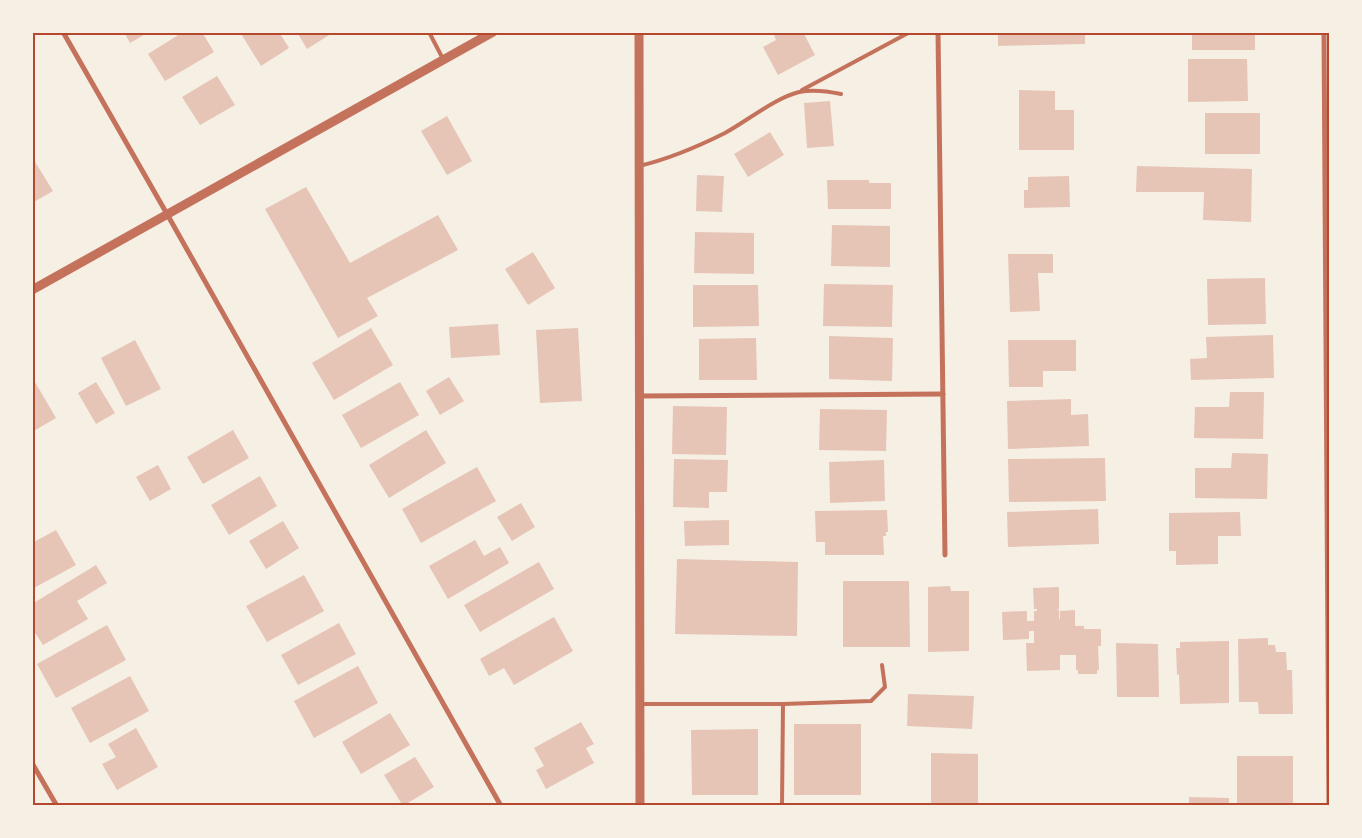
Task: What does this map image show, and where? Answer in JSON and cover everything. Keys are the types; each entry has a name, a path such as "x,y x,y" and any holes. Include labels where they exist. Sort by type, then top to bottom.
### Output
{"street":[{"path":"63,32 168,214 501,806"},
{"path":"32,290 493,32"},
{"path":"639,32 640,806"},
{"path":"938,32 946,555"},
{"path":"1324,32 1329,806"},
{"path":"639,396 943,394"},
{"path":"32,763 57,806"}],"lane":[{"path":"429,32 443,60"},
{"path":"639,166 663,160 725,133 787,96 798,92 910,32"},
{"path":"798,92 811,90 841,94"},
{"path":"640,704 783,704 871,700 885,687 882,665"},
{"path":"782,806 783,704"}],"building":[{"path":"124,32 149,32 130,43"},
{"path":"183,32 202,32 214,52 165,81 148,54"},
{"path":"240,32 279,32 289,48 261,66"},
{"path":"297,32 334,32 307,49"},
{"path":"773,32 785,32 786,34 790,32 803,32 815,55 778,75 763,47 776,40"},
{"path":"998,32 1085,32 1085,44 998,46"},
{"path":"1192,32 1255,32 1255,50 1192,50"},
{"path":"1188,59 1247,59 1248,101 1188,102"},
{"path":"217,76 235,105 200,125 182,97"},
{"path":"1019,90 1055,91 1055,110 1074,110 1074,150 1019,150"},
{"path":"830,101 834,146 807,148 804,103"},
{"path":"1205,113 1260,113 1260,154 1205,154"},
{"path":"447,116 472,161 447,175 421,131"},
{"path":"770,132 784,155 748,177 734,154"},
{"path":"32,157 53,191 32,203"},
{"path":"1137,166 1252,169 1251,222 1203,220 1204,192 1136,192"},
{"path":"697,175 724,176 722,212 696,211"},
{"path":"1069,176 1070,207 1024,208 1024,190 1028,190 1028,177"},
{"path":"827,180 869,180 869,183 891,183 891,209 828,209"},
{"path":"306,187 350,263 438,215 458,250 367,298 378,316 338,338 265,209"},
{"path":"832,225 890,226 890,267 831,266"},
{"path":"695,232 754,233 754,274 694,273"},
{"path":"533,252 555,288 528,305 505,269"},
{"path":"1008,254 1053,254 1053,273 1038,273 1040,311 1010,312"},
{"path":"1265,278 1266,324 1208,325 1207,279"},
{"path":"824,284 893,285 892,327 823,326"},
{"path":"693,285 758,285 759,326 693,327"},
{"path":"498,324 500,355 451,358 449,327"},
{"path":"371,328 393,365 334,400 312,363"},
{"path":"578,328 582,401 540,403 536,330"},
{"path":"1273,335 1274,378 1191,380 1190,359 1207,358 1206,337"},
{"path":"829,336 893,338 892,381 829,379"},
{"path":"756,338 757,380 699,380 699,339"},
{"path":"135,340 161,389 126,406 101,358"},
{"path":"1008,340 1076,340 1076,371 1043,371 1043,387 1009,387"},
{"path":"32,377 56,418 32,432"},
{"path":"449,377 464,401 440,415 426,391"},
{"path":"96,382 115,413 96,424 78,393"},
{"path":"400,382 419,415 361,448 342,415"},
{"path":"1230,392 1264,392 1263,439 1194,438 1195,407 1229,407"},
{"path":"1071,399 1071,415 1088,414 1089,446 1008,449 1007,401"},
{"path":"673,406 727,407 726,455 672,454"},
{"path":"820,409 887,410 886,451 819,450"},
{"path":"233,430 249,458 203,484 187,457"},
{"path":"426,430 446,463 389,498 369,465"},
{"path":"1232,453 1268,454 1267,499 1195,498 1195,468 1231,468"},
{"path":"1105,458 1106,501 1009,502 1008,459"},
{"path":"674,459 728,460 727,492 709,492 709,508 673,507"},
{"path":"884,460 885,501 830,503 829,462"},
{"path":"158,465 171,489 150,501 136,477"},
{"path":"477,467 496,501 421,543 402,509"},
{"path":"260,476 277,506 229,535 211,505"},
{"path":"521,503 535,527 512,541 497,517"},
{"path":"1098,509 1099,544 1008,547 1007,512"},
{"path":"887,510 888,532 886,532 886,536 883,536 884,555 825,555 825,542 816,542 815,511"},
{"path":"1240,512 1241,536 1218,536 1218,564 1176,565 1176,551 1169,551 1169,513"},
{"path":"729,520 729,545 685,546 684,521"},
{"path":"283,521 299,548 266,569 249,541"},
{"path":"56,530 76,565 32,589 32,543"},
{"path":"475,540 484,556 500,547 509,563 448,599 429,566"},
{"path":"677,559 798,562 797,636 675,634"},
{"path":"539,562 554,589 480,632 464,605"},
{"path":"96,565 107,583 77,601 88,619 43,645 32,628 32,604"},
{"path":"304,575 324,611 267,642 246,606"},
{"path":"843,581 909,581 910,647 843,647"},
{"path":"950,586 951,591 969,591 969,651 928,652 928,587"},
{"path":"1059,587 1059,609 1056,609 1059,610 1059,619 1060,611 1075,610 1075,626 1084,626 1084,629 1101,629 1101,646 1098,646 1099,670 1097,670 1097,674 1078,674 1078,670 1076,670 1076,655 1060,655 1060,670 1027,671 1026,643 1034,643 1034,631 1029,631 1029,639 1003,640 1002,612 1027,611 1027,621 1034,621 1034,611 1037,611 1037,609 1034,609 1033,588"},
{"path":"554,617 573,651 514,685 504,668 489,676 480,659"},
{"path":"339,623 356,654 298,685 281,655"},
{"path":"107,625 126,660 56,698 37,664"},
{"path":"1268,638 1268,645 1275,645 1276,652 1286,652 1287,670 1292,670 1293,714 1259,714 1258,702 1239,702 1238,639"},
{"path":"1229,641 1229,703 1180,704 1176,648 1180,648 1180,642"},
{"path":"1116,643 1158,644 1159,697 1117,697"},
{"path":"358,666 378,703 314,738 294,701"},
{"path":"130,676 149,711 90,743 71,708"},
{"path":"908,694 974,696 972,729 907,726"},
{"path":"390,713 410,745 361,774 342,742"},
{"path":"581,722 594,744 586,748 594,763 546,789 536,770 544,766 534,748"},
{"path":"794,724 861,724 861,795 794,795"},
{"path":"136,728 158,767 117,790 102,764 116,757 108,744"},
{"path":"758,729 758,795 692,795 691,730"},
{"path":"931,753 978,754 978,806 931,806"},
{"path":"1237,756 1293,756 1293,806 1237,806"},
{"path":"415,757 434,787 403,806 384,775"},
{"path":"1189,797 1229,798 1229,806 1189,806"}]}
